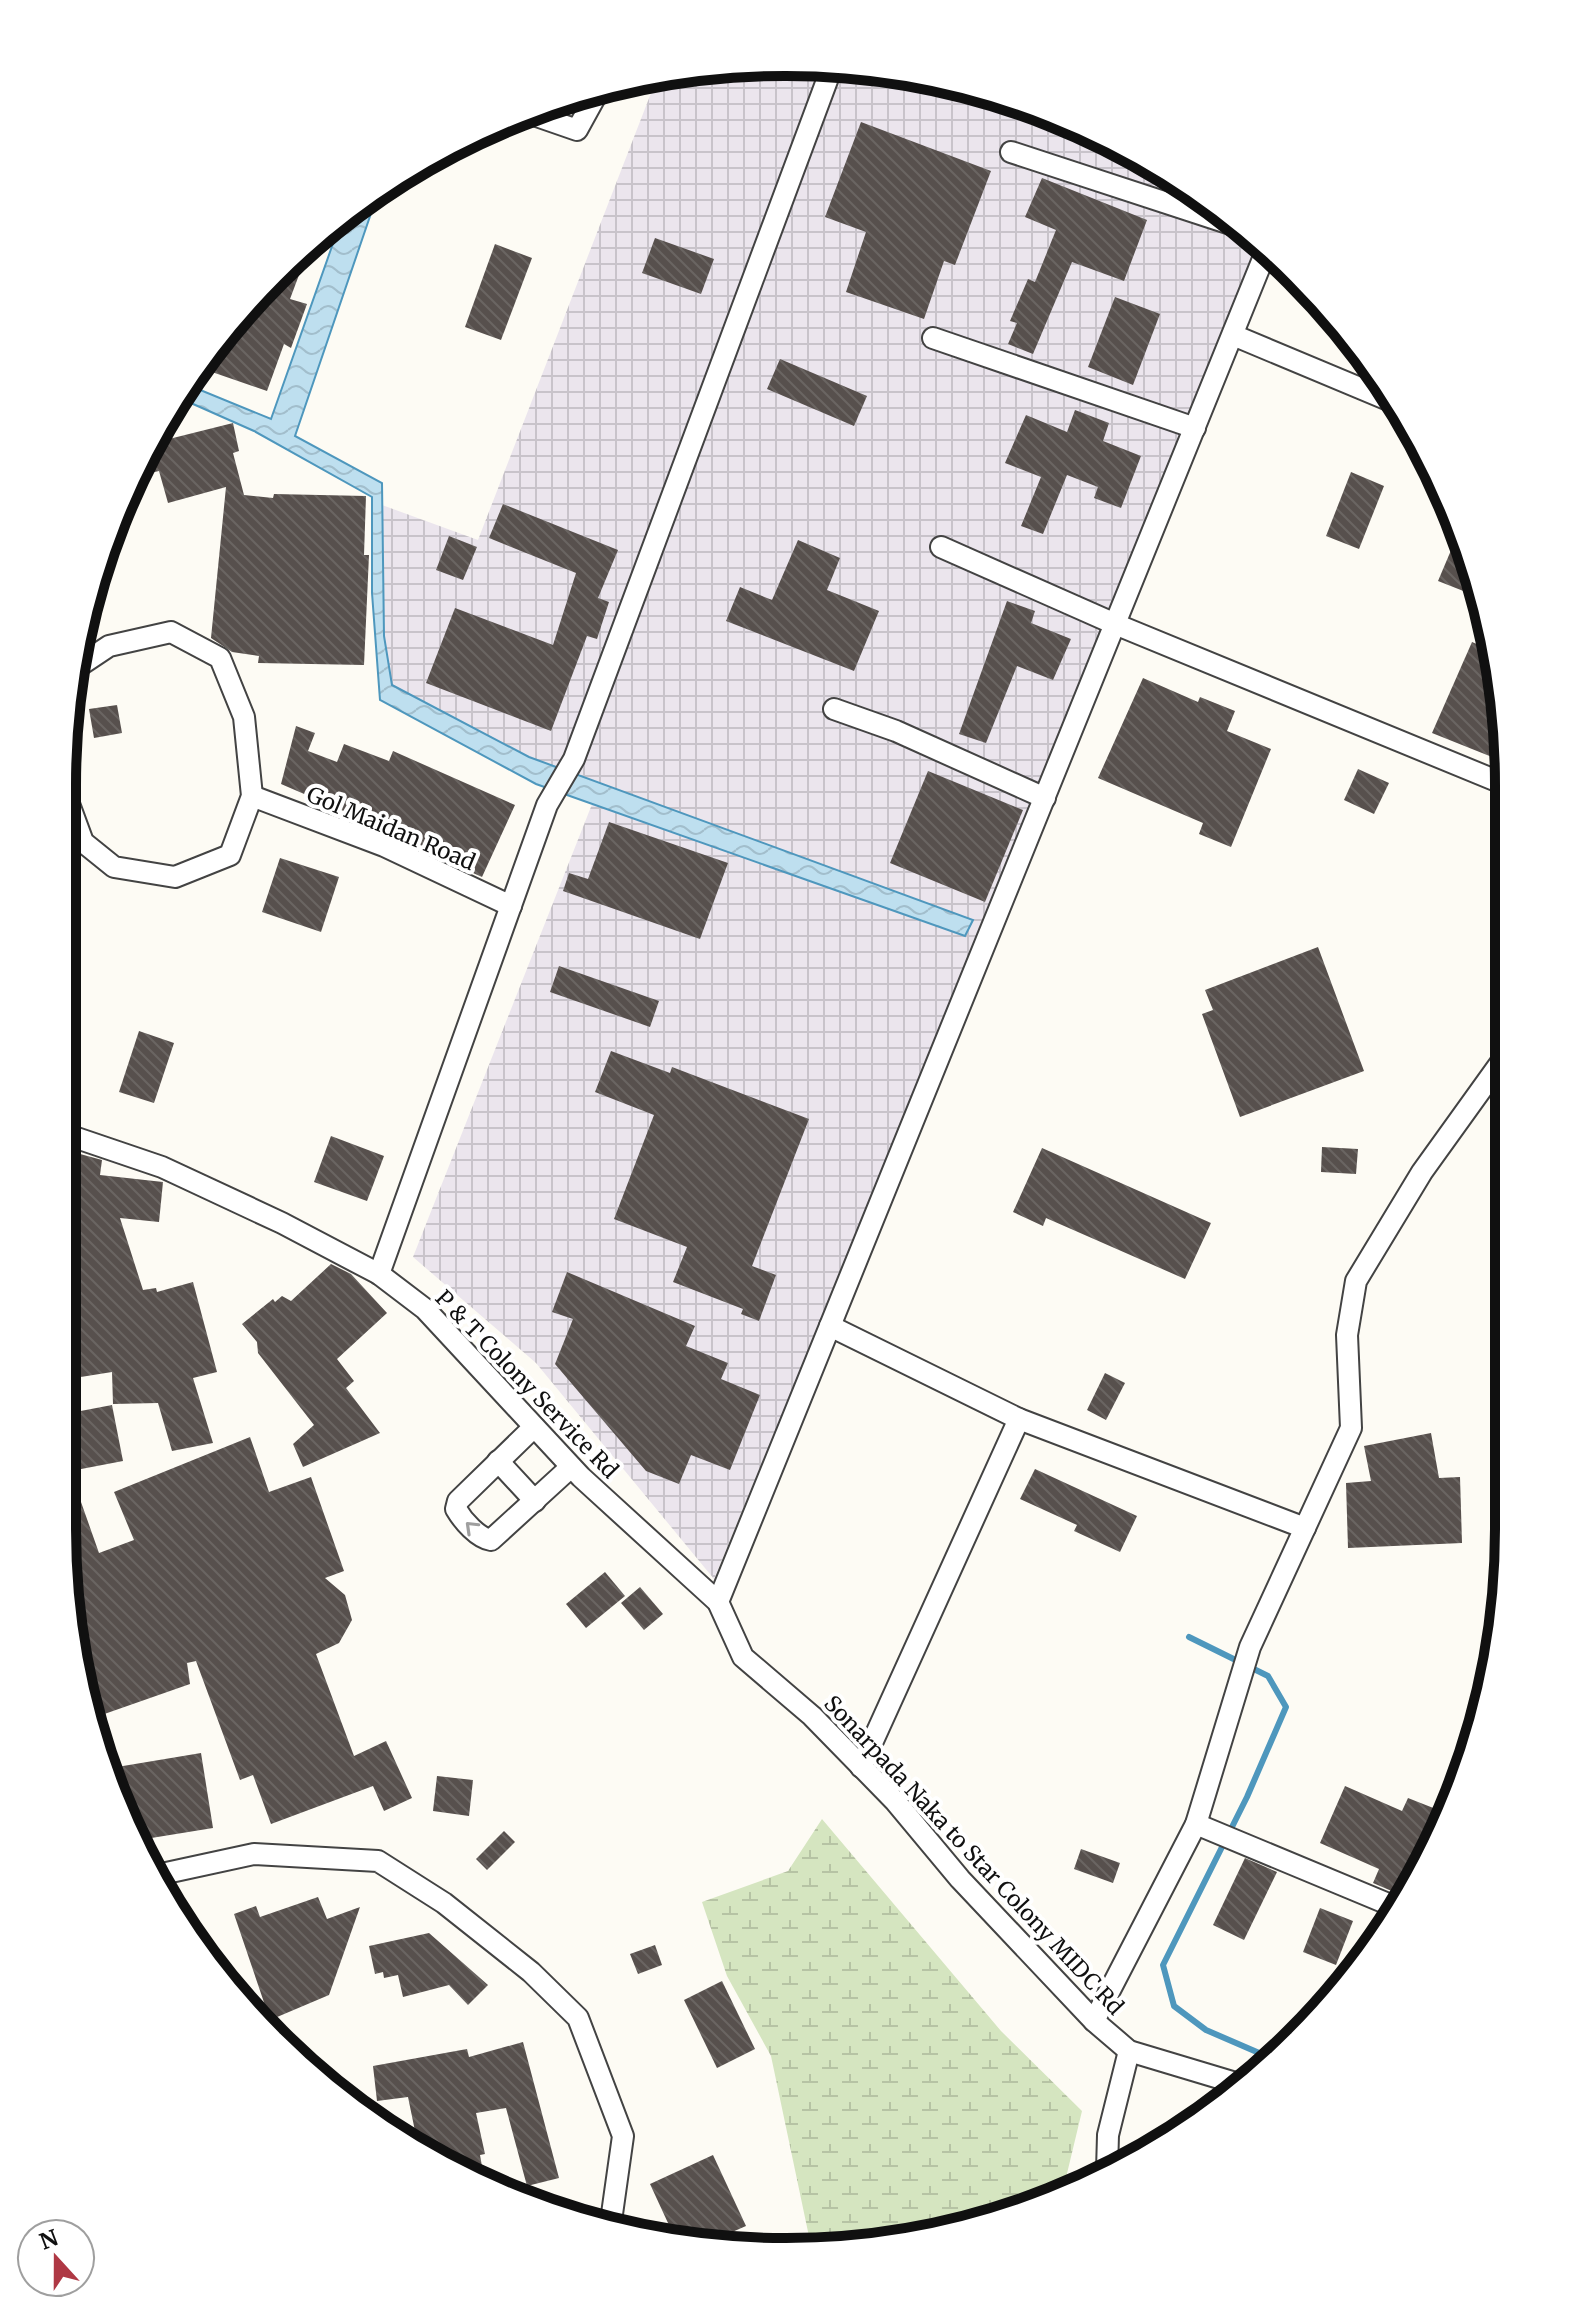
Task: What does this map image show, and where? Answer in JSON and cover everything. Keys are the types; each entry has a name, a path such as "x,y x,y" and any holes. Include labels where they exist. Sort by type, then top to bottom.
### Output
{"street":[{"path":"379,1274 547,805 574,759 828,78"},
{"path":"544,119 577,130 592,103"},
{"path":"1011,152 1208,217"},
{"path":"718,1602 1262,261"},
{"path":"1233,335 1378,396"},
{"path":"933,338 1195,428"},
{"path":"941,547 1115,624 1495,780"},
{"path":"76,823 83,842 114,867 175,877 230,855 252,796 244,717 220,658 171,632 109,646 88,660"},
{"path":"834,709 896,731 1045,798"},
{"name":"Gol Maidan Road","path":"252,796 384,846 511,906"},
{"path":"1094,2021 1196,1824 1245,1664 1351,1428 1347,1335 1356,1281 1422,1172 1495,1070"},
{"name":"P & T Colony Service Rd","path":"76,1138 162,1167 379,1274 425,1309 571,1467 718,1602"},
{"path":"830,1326 1019,1419 1305,1528"},
{"path":"861,1767 1019,1419"},
{"path":"534,1427 458,1501 456,1509 460,1516 484,1540 491,1540 571,1467"},
{"path":"498,1461 535,1501"},
{"name":"Sonarpada Naka to Star Colony MIDC Rd","path":"718,1602 743,1657 812,1716 1094,2021 1129,2051 1229,2081"},
{"path":"1196,1824 1387,1904"},
{"path":"166,1873 254,1854 378,1861 444,1903 531,1972 578,2018 623,2136 612,2216"},
{"path":"1107,2161 1108,2135 1129,2051"}],"shaded area":[{"path":"786,76 878,82 969,100 1057,130 1140,171 1217,223 1260,259 714,1579 536,1363 413,1257 600,784 529,757 392,685 384,636 382,505 478,540 653,89 693,82"}],"green space":[{"path":"822,1819 1001,2031 1082,2111 1065,2180 969,2214 924,2224 878,2232 809,2237 771,2056 727,1976 702,1902 788,1871"}],"water":[{"path":"372,210 295,436 382,483 384,636 392,685 529,757 973,920 965,936 536,784 380,700 372,593 372,497 254,431 189,402 198,389 271,419 335,238"}],"building":[{"path":"861,122 991,171 955,265 944,261 924,319 846,292 866,232 825,217"},
{"path":"1042,178 1147,220 1124,281 1072,262 1033,354 1008,344 1017,323 1010,321 1028,279 1035,282 1056,230 1025,217"},
{"path":"655,238 714,259 701,294 642,273"},
{"path":"495,244 532,258 501,340 465,327"},
{"path":"302,267 290,299 307,304 291,348 284,344 267,391 210,371 252,318"},
{"path":"1115,297 1160,314 1133,385 1088,367"},
{"path":"780,359 867,396 854,426 767,389"},
{"path":"1075,410 1109,423 1103,441 1141,456 1121,508 1094,498 1098,487 1067,475 1043,534 1021,526 1041,477 1005,463 1026,415 1067,432"},
{"path":"233,423 239,451 233,453 244,495 273,498 274,494 366,496 364,555 369,555 364,665 258,663 259,656 232,652 211,638 226,487 168,503 159,471 148,473 166,440"},
{"path":"1351,472 1384,486 1359,549 1326,536"},
{"path":"503,504 618,550 598,598 609,602 597,639 587,636 551,731 426,683 455,608 553,645 576,573 489,538"},
{"path":"449,536 477,547 463,580 436,570"},
{"path":"798,540 840,558 827,590 879,611 854,671 726,621 740,587 772,600"},
{"path":"1453,546 1468,593 1438,581"},
{"path":"1007,601 1035,611 1031,623 1071,639 1053,680 1017,666 986,743 959,734"},
{"path":"1472,642 1481,646 1489,693 1494,758 1432,733"},
{"path":"1143,678 1198,702 1200,697 1235,711 1227,731 1271,749 1231,847 1199,834 1203,823 1098,778"},
{"path":"117,705 122,733 94,738 89,709"},
{"path":"296,726 315,733 308,751 337,762 344,744 389,761 393,751 515,805 482,877 281,784"},
{"path":"1358,769 1389,783 1374,814 1344,800"},
{"path":"928,771 1023,810 985,902 890,863"},
{"path":"609,822 728,863 700,939 563,891 569,873 588,879"},
{"path":"280,858 339,877 321,932 262,912"},
{"path":"1318,947 1364,1071 1240,1117 1202,1014 1213,1010 1205,990"},
{"path":"559,966 659,1001 650,1027 550,992"},
{"path":"139,1031 174,1043 154,1103 119,1092"},
{"path":"611,1051 670,1073 672,1067 809,1119 752,1266 776,1275 759,1321 741,1314 743,1309 673,1282 687,1247 614,1219 654,1115 595,1092"},
{"path":"331,1136 384,1156 367,1201 314,1182"},
{"path":"1322,1147 1358,1149 1356,1174 1321,1172"},
{"path":"1042,1148 1211,1223 1185,1279 1046,1218 1043,1226 1013,1212"},
{"path":"76,1153 102,1160 100,1175 163,1182 159,1222 120,1218 143,1290 156,1288 157,1292 193,1282 217,1372 193,1378 213,1443 172,1451 158,1403 113,1404 112,1372 76,1378"},
{"path":"331,1264 351,1274 387,1313 337,1359 354,1381 346,1388 380,1433 303,1467 293,1444 314,1425 258,1353 257,1342 242,1324 273,1299 275,1302 282,1296 291,1301"},
{"path":"567,1272 695,1326 686,1346 728,1363 721,1379 760,1395 730,1470 691,1455 679,1484 646,1471 555,1364 573,1319 552,1312"},
{"path":"1105,1373 1125,1383 1106,1420 1087,1410"},
{"path":"112,1405 123,1461 76,1470 76,1412"},
{"path":"1431,1433 1439,1478 1460,1477 1462,1543 1348,1548 1346,1483 1371,1481 1364,1446"},
{"path":"250,1437 269,1492 311,1477 344,1571 325,1578 345,1595 352,1620 339,1643 316,1654 354,1756 386,1741 412,1798 384,1811 373,1786 271,1824 253,1775 240,1780 196,1661 187,1663 190,1684 101,1715 82,1621 76,1488 99,1553 134,1540 114,1492"},
{"path":"1035,1469 1137,1516 1120,1552 1074,1531 1077,1525 1020,1499"},
{"path":"605,1572 625,1596 586,1628 566,1604"},
{"path":"640,1587 663,1614 644,1630 621,1603"},
{"path":"201,1753 213,1828 147,1839 118,1767"},
{"path":"437,1776 473,1780 469,1816 433,1811"},
{"path":"1345,1786 1402,1811 1408,1798 1437,1809 1394,1892 1373,1883 1379,1869 1320,1843"},
{"path":"504,1831 515,1842 487,1870 476,1859"},
{"path":"1081,1849 1120,1863 1113,1883 1074,1869"},
{"path":"1245,1858 1277,1872 1244,1940 1213,1925"},
{"path":"318,1897 327,1919 360,1907 329,1995 273,2019 267,2012 234,1914 256,1906 260,1917"},
{"path":"1320,1908 1353,1921 1336,1965 1303,1952"},
{"path":"429,1933 488,1985 468,2005 449,1985 403,1997 398,1975 384,1978 383,1972 375,1974 369,1946"},
{"path":"655,1945 662,1965 638,1974 630,1954"},
{"path":"722,1981 755,2049 717,2068 684,2000"},
{"path":"523,2042 559,2178 527,2186 506,2108 476,2113 485,2154 480,2155 483,2170 413,2132 415,2131 408,2097 377,2101 373,2066 467,2049 469,2057"},
{"path":"713,2155 746,2226 726,2235 670,2228 650,2184"}],"waterway":[{"path":"1189,1637 1268,1676 1286,1707 1247,1797 1163,1965 1174,2006 1206,2030 1261,2054"}]}
